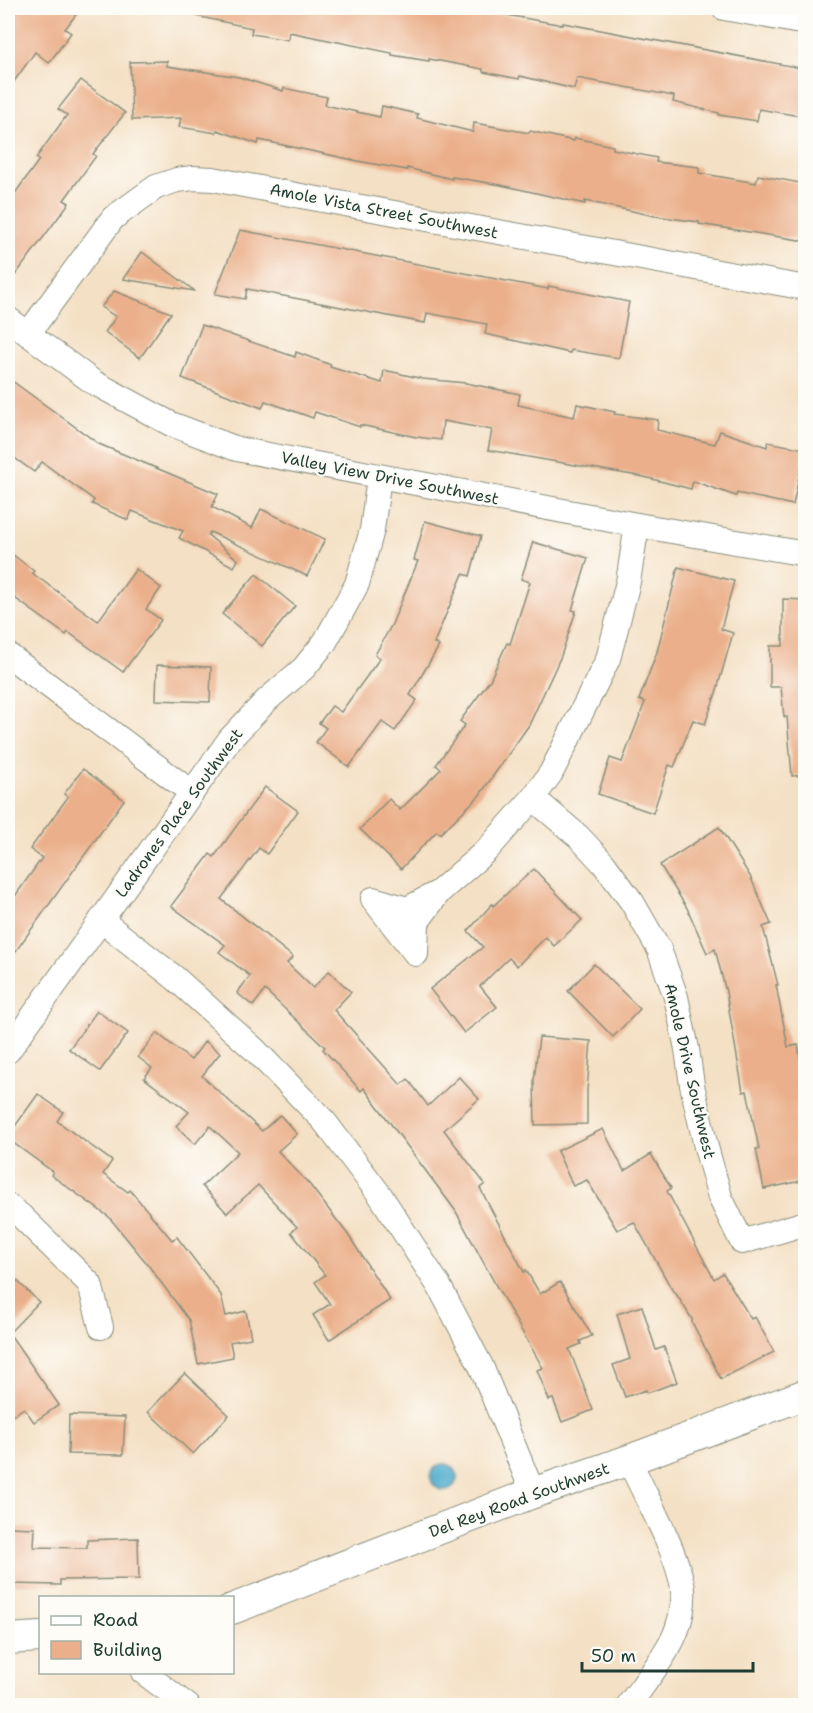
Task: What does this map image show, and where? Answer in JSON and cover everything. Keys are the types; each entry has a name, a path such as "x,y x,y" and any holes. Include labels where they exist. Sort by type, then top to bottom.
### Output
{"street":[{"path":"724,8 806,22"},
{"name":"Amole Vista Street Southwest","path":"28,334 113,218 156,187 177,180 193,178 213,178 300,196 806,288"},
{"name":"Valley View Drive Southwest","path":"8,319 93,382 171,424 237,449 637,525 806,554"},
{"name":"Ladrones Place Southwest","path":"8,1051 230,739 267,700 304,668 325,642 357,584 372,530 379,477"},
{"path":"439,892 487,850 533,798 551,773 608,658 628,582 637,525"},
{"path":"8,655 191,792"},
{"name":"Amole Drive Southwest","path":"533,798 579,837 604,864 632,902 659,949 675,997 687,1049 692,1085 720,1197 742,1242 806,1222"},
{"path":"101,920 175,978 255,1050 324,1121 380,1195 439,1286 481,1366 533,1493"},
{"path":"8,1206 90,1284 101,1327"},
{"name":"Del Rey Road Southwest","path":"234,1608 533,1493 806,1394"},
{"path":"628,1706 673,1640 682,1611 682,1585 671,1552 629,1460"},
{"path":"8,1639 39,1637"},
{"path":"146,1674 188,1706"}],"water":[{"path":"444,1464 453,1468 457,1477 453,1486 444,1490 435,1486 431,1477 435,1468"}],"building":[{"path":"8,8 81,8 65,29 71,33 49,63 35,52 8,90"},
{"path":"197,8 467,8 563,25 563,23 806,69 806,117 759,109 757,121 719,115 719,113 673,102 674,96 577,78 574,89 520,76 519,79 483,72 483,69 392,55 392,53 289,32 288,40 251,34 252,28 196,16"},
{"path":"167,61 167,66 239,77 283,91 284,88 327,97 325,105 380,117 382,106 418,114 417,118 473,132 474,123 529,133 530,131 574,141 575,138 657,158 656,162 699,167 699,173 756,183 758,175 806,184 806,241 699,224 699,222 655,216 585,201 585,204 501,185 452,177 452,179 407,168 407,170 358,161 259,140 258,144 217,130 216,133 179,127 181,118 132,120 130,62"},
{"path":"81,80 125,113 93,154 96,156 64,200 69,203 8,285 8,203 39,160 36,158 67,115 58,109"},
{"path":"240,230 548,289 549,286 629,302 619,358 571,350 570,353 485,334 487,324 427,313 425,323 247,289 245,299 215,294"},
{"path":"142,252 195,291 123,279"},
{"path":"114,291 171,313 140,358 105,332 116,317 101,307"},
{"path":"202,325 295,357 296,352 331,365 330,367 382,383 384,370 423,379 466,383 520,394 518,405 574,417 577,404 615,412 614,414 658,420 657,430 715,444 720,431 767,447 768,442 805,449 793,505 737,493 736,496 693,481 691,489 644,477 488,450 492,430 443,421 441,440 360,425 360,427 315,412 313,418 265,401 262,408 182,378"},
{"path":"8,378 99,444 218,494 212,507 252,528 261,509 325,539 307,576 210,532 208,535 238,560 234,567 179,538 183,531 132,511 128,520 92,504 94,500 42,462 34,472 8,453"},
{"path":"425,521 481,536 470,576 463,574 434,643 439,646 410,695 417,700 395,731 382,722 349,767 316,742 326,728 319,723 332,706 341,712 380,658 375,655 392,624 418,561 414,560"},
{"path":"533,542 588,558 572,610 576,611 561,656 529,725 479,796 440,834 437,831 401,869 360,829 389,799 400,810 441,769 436,765 465,725 460,721 490,680 507,643 510,644 530,582 521,579"},
{"path":"8,551 34,571 32,573 98,621 136,569 161,588 146,609 161,620 123,672 68,632 66,635 8,593"},
{"path":"678,567 734,581 721,629 733,633 705,724 693,720 674,767 669,765 653,813 598,794 610,758 622,762 645,702 639,700 657,652"},
{"path":"256,574 295,606 262,646 222,614"},
{"path":"783,599 806,600 806,775 792,776 787,717 784,717 781,687 770,687 770,646 783,646"},
{"path":"157,665 211,667 210,702 156,700"},
{"path":"83,769 124,800 8,962 8,906 42,858 30,849 68,797 64,794"},
{"path":"265,787 298,811 267,854 259,848 221,899 293,957 287,963 313,988 329,971 351,992 334,1010 401,1085 408,1079 428,1106 459,1077 479,1099 444,1130 485,1184 480,1188 524,1272 526,1270 540,1294 560,1282 592,1336 569,1349 593,1410 562,1422 553,1399 549,1400 537,1370 543,1368 455,1210 364,1088 361,1091 323,1049 325,1047 265,990 253,1006 237,993 250,976 219,952 225,945 171,906 210,854 214,857"},
{"path":"719,827 750,876 771,924 763,927 778,985 776,985 788,1047 798,1045 804,1082 800,1082 806,1107 806,1180 764,1189 756,1149 759,1149 747,1091 743,1092 726,992 715,949 707,953 687,908 660,865"},
{"path":"534,869 582,920 554,946 546,937 517,966 509,958 480,986 497,1007 464,1033 430,989 483,947 468,931 492,904 493,906"},
{"path":"594,964 640,1009 613,1037 568,991"},
{"path":"97,1011 128,1033 100,1071 69,1049"},
{"path":"157,1033 191,1060 205,1041 220,1053 202,1076 262,1131 280,1115 297,1134 278,1151 310,1185 349,1236 390,1300 329,1340 313,1315 330,1304 315,1282 325,1275 291,1232 297,1227 258,1185 227,1213 202,1186 238,1152 210,1126 195,1144 176,1126 189,1112 144,1078 152,1068 138,1057"},
{"path":"539,1037 591,1041 587,1124 535,1125 534,1081"},
{"path":"38,1094 63,1112 57,1121 112,1161 103,1174 128,1192 130,1190 172,1240 177,1237 221,1295 226,1316 246,1311 251,1338 230,1342 233,1357 198,1364 189,1320 109,1217 51,1175 53,1172 8,1139"},
{"path":"603,1129 624,1171 651,1154 671,1188 667,1191 714,1279 723,1273 751,1319 755,1317 774,1352 721,1379 692,1319 674,1293 634,1222 617,1230 587,1180 573,1186 557,1151"},
{"path":"8,1272 39,1302 9,1333 59,1405 34,1422 24,1408 8,1419"},
{"path":"642,1306 656,1350 664,1347 677,1382 647,1393 646,1390 625,1397 613,1365 630,1359 617,1314"},
{"path":"185,1373 229,1415 193,1454 148,1412"},
{"path":"69,1415 125,1417 123,1455 68,1454"},
{"path":"8,1527 35,1528 34,1547 87,1548 87,1540 138,1538 139,1579 60,1580 60,1585 8,1584"}]}
